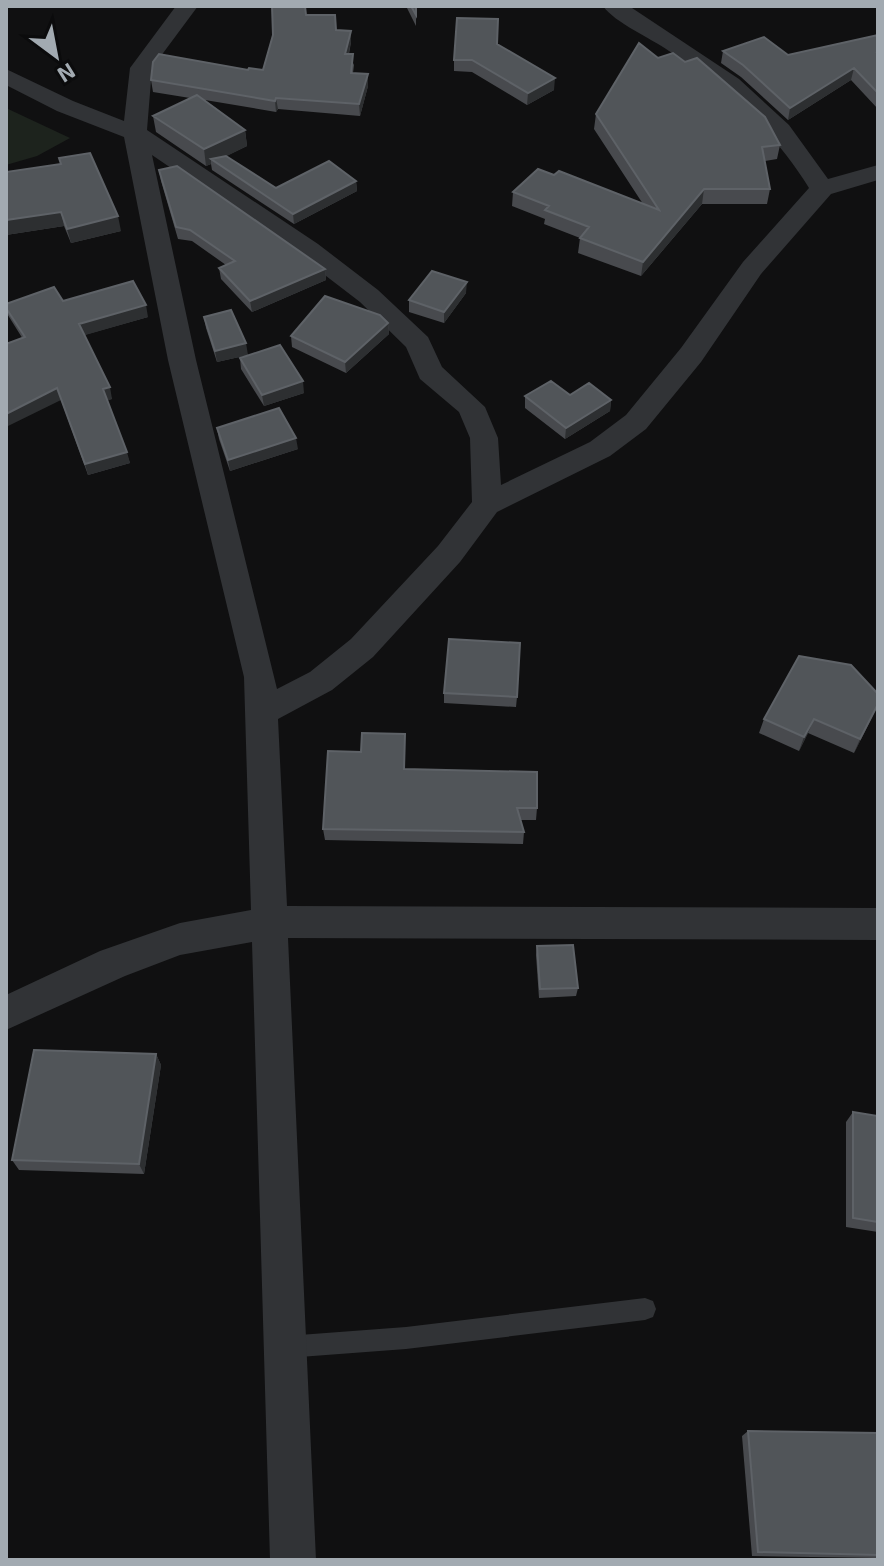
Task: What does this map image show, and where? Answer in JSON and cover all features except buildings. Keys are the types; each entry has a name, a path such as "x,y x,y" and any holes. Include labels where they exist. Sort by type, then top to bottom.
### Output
{"street":[{"path":"187,6 141,68 135,133 182,360 260,677 272,922 293,1560"},
{"path":"614,6 722,73 763,110 807,161 822,189"},
{"path":"6,76 65,106 135,133 309,250 369,296 418,343 430,372 471,407 484,438 487,504"},
{"path":"263,711 321,681 362,648 449,554 487,504 600,449 636,422 691,355 752,268 822,189 878,172"},
{"path":"6,1013 113,963 180,939 272,922 878,924"}],"lane":[{"path":"286,1347 406,1338 645,1309"}],"shaded area":[{"path":"6,108 70,138 37,156 6,165"}]}
